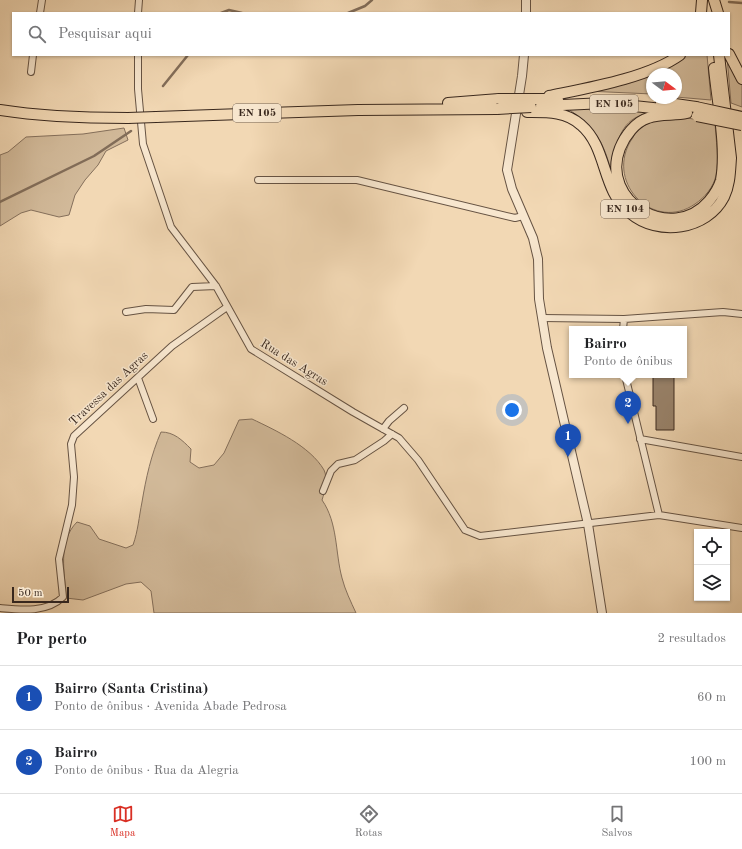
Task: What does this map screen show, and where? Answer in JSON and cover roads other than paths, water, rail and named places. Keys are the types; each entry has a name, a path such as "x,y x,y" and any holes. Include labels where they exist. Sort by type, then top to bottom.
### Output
{"main road":[{"path":"701,12 702,0"},
{"path":"707,0 708,12"},
{"path":"714,0 715,12"},
{"path":"714,0 718,12"},
{"name":"EN 104","path":"530,106 575,91 639,74 661,66 678,56"},
{"name":"EN 104","path":"693,112 678,115 660,115 647,118 635,126 624,138 616,158 618,184 630,202 647,214 667,219 683,218 701,210 713,196 721,180 722,146 713,56"},
{"name":"EN 104","path":"498,104 530,106 569,116 581,124 592,136 599,151 609,184 619,202 630,214 647,223 662,228 682,226 700,221 715,210 724,196 730,176 731,158 719,56"},
{"path":"730,56 742,79"},
{"name":"EN 105","path":"0,110 38,116 128,118 498,104 530,106 604,97 666,102 693,112 742,125"},
{"name":"EN 105","path":"693,112 742,117"}],"street":[{"path":"40,12 42,0"},
{"path":"138,12 139,0"},
{"path":"526,0 526,12"},
{"path":"31,72 33,56"},
{"name":"Rua das Agras","path":"138,56 138,89 143,144 171,227 216,286 251,349 353,412 399,438 418,460 464,530 480,536 659,515 742,528"},
{"path":"524,56 507,170 512,189 533,238 538,259 539,299 547,348 588,524 602,613"},
{"path":"258,180 357,180 515,218 523,216"},
{"path":"126,312 146,309 174,310 192,287 216,286"},
{"name":"Travessa das Agras","path":"0,608 24,610 48,606 57,603 63,597 59,559 72,505 74,477 71,444 74,436 172,346 227,307"},
{"path":"542,318 624,319 723,312 742,314"},
{"path":"623,326 624,319"},
{"path":"138,378 154,419"},
{"path":"626,378 659,515"},
{"path":"383,429 389,421 404,408"},
{"path":"323,491 331,471 338,464 355,460 392,434"},
{"path":"640,439 742,457"}],"waterway":[{"path":"350,12 365,6 372,0"},
{"path":"729,2 742,3"},
{"path":"224,12 229,10 238,12"},
{"path":"163,86 187,56"},
{"path":"0,202 94,156 131,131"}],"place":[{"name":"Bairro","path":"628,424"},
{"name":"Bairro (Santa Cristina)","path":"568,457"}]}
